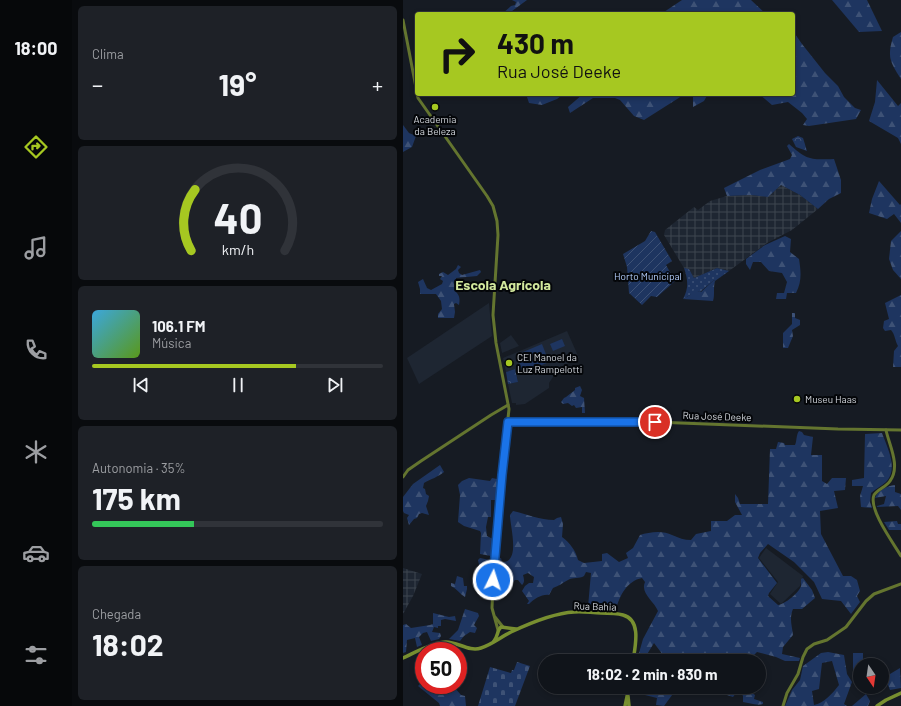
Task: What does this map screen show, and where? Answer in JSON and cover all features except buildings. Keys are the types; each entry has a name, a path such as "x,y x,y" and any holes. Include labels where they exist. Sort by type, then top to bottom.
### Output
{"main road":[{"name":"Rua Bahia","path":"403,658 441,642 451,643 472,649 481,648 517,629 571,612 623,615 631,621 636,632 634,654"},
{"path":"491,643 496,638 498,631 501,627 505,627 508,631 505,635 500,635 498,631"},
{"name":"Rua Bahia","path":"505,627 517,629"},
{"path":"877,706 901,693"},
{"path":"627,694 628,705"}],"street":[{"path":"403,20 415,84"},
{"path":"418,96 479,184 493,206 497,217 498,234 493,315 509,406 492,596 493,614 498,631"},
{"path":"403,476 421,461 491,415 509,406"},
{"name":"Rua José Deeke","path":"508,422 655,422 796,428 901,430"},
{"path":"886,430 894,457 894,471 890,480 874,496 873,504 878,517 901,556"},
{"path":"783,706 787,693 799,674 803,657 807,649 814,644 827,640 846,627 866,601 874,594 901,584"},
{"path":"493,614 497,621 505,627"}],"shaded area":[{"path":"781,185 800,195 818,209 792,230 767,243 729,271 717,268 694,278 689,270 684,268 664,235 665,230 694,207 698,210 710,201 727,196 751,195 768,197"},
{"path":"489,303 492,336 419,384 407,358"},
{"path":"567,331 579,358 559,368 549,383 549,388 525,404 516,405 516,403 512,403 508,384 518,382 515,369 506,372 503,358"},
{"path":"511,335 519,346 502,353 500,343"},
{"path":"766,548 803,576 800,586 781,604 770,594 778,582 759,558"},
{"path":"403,568 422,574 413,596 403,614"}],"green space":[{"path":"512,0 527,0 511,12 504,12 511,6 515,5 516,2"},
{"path":"682,0 751,0 764,12 664,12"},
{"path":"832,0 867,0 882,31 859,32"},
{"path":"901,32 901,79 892,64 890,50 893,37"},
{"path":"795,34 825,73 838,86 844,97 855,108 861,110 856,119 809,126 803,125 807,119 788,102 772,105 761,96 795,96"},
{"path":"877,80 898,106 901,103 901,144 898,138 869,121 875,102"},
{"path":"527,96 561,96 542,105 529,103"},
{"path":"581,96 682,96 644,120 634,116 620,100 615,98 593,98 570,113 568,107"},
{"path":"691,96 707,96 704,101 693,107 693,97"},
{"path":"403,125 409,133 416,136 412,147 403,152"},
{"path":"798,136 803,138 807,151 796,147 792,139"},
{"path":"789,144 809,158 834,159 841,180 841,193 829,199 818,209 800,195 781,185 768,197 751,195 727,196 724,188 760,170 790,159 792,155 787,146"},
{"path":"879,181 900,205 901,204 901,223 894,214 887,219 869,213 872,199"},
{"name":"Horto Municipal","path":"651,231 655,232 672,261 666,265 675,281 657,297 651,296 642,305 629,293 627,267 623,254 645,241"},
{"path":"901,231 901,279 893,270 889,259 891,241"},
{"path":"785,236 791,239 790,252 799,259 801,272 800,280 796,293 787,293 786,299 776,299 777,293 784,293 787,282 782,273 769,271 761,262 753,262 750,270 746,264 746,259 765,245"},
{"path":"458,265 461,267 458,270 459,273 462,275 480,270 481,272 477,276 456,278 456,292 460,301 459,305 456,303 454,304 454,318 438,318 438,314 442,309 441,301 436,294 420,294 418,282 423,279 427,288 431,290 442,284 443,281 440,279 442,276 439,276 439,274 443,272 448,275 456,269"},
{"path":"684,268 689,269 694,278 717,268 729,271 715,281 714,280 700,292 697,291 683,299 687,284"},
{"path":"714,280 713,301 683,299 690,295 694,290 701,292"},
{"path":"901,295 901,367 893,367 894,351 898,346 891,330 885,331 883,328 884,321 889,319 885,303"},
{"path":"792,313 795,313 795,318 800,320 800,325 792,330 793,336 788,348 783,348 783,333 792,324"},
{"path":"562,339 565,346 553,351 550,344"},
{"path":"542,344 549,362 523,373 516,355"},
{"path":"515,369 518,382 508,384 506,372"},
{"path":"580,386 582,390 580,396 584,398 585,413 582,413 582,407 576,408 574,405 572,406 568,403 563,404 561,402 575,390 575,388"},
{"path":"799,431 804,435 813,437 811,455 822,455 822,481 827,484 832,478 846,478 845,490 834,491 838,508 820,511 821,534 843,576 851,576 857,580 860,591 857,596 860,602 851,614 841,601 822,599 814,582 794,562 768,544 760,553 758,558 777,583 768,596 778,605 784,603 798,592 801,586 801,579 803,578 812,590 815,598 802,609 793,609 791,619 793,635 783,647 782,654 800,658 799,661 785,661 757,652 755,654 662,654 654,643 647,654 640,654 643,639 658,611 644,590 645,582 642,578 628,585 616,609 588,607 591,573 586,572 582,577 568,580 553,588 549,595 538,597 529,604 527,604 529,601 522,591 529,583 533,583 534,577 528,573 523,575 524,582 522,585 518,580 515,580 511,584 501,585 501,579 505,579 505,573 507,572 506,568 504,568 505,564 498,565 497,561 501,558 502,562 508,561 511,557 513,543 510,515 513,511 549,520 554,520 561,517 563,524 562,537 572,547 578,560 584,563 602,561 602,554 607,553 619,562 628,558 626,553 633,548 640,535 660,532 668,533 681,539 691,540 696,534 711,531 711,521 727,521 735,515 742,515 735,502 735,494 740,504 768,504 770,449 776,449 778,442 784,443 785,445 795,445"},
{"path":"882,433 891,458 892,471 886,482 871,493 870,502 872,508 861,507 860,496 863,486 852,486 852,480 864,478 865,434"},
{"path":"440,465 444,472 424,483 423,488 429,496 426,506 429,515 422,513 419,514 417,518 414,519 409,525 407,518 409,515 403,511 403,497 413,484"},
{"path":"469,478 490,481 492,478 497,479 496,500 491,500 491,517 488,517 486,527 487,536 493,539 491,556 480,554 480,531 464,526 458,522 460,495 458,485 462,481"},
{"path":"895,485 895,492 901,494 901,510 898,506 877,507 884,504 886,496 875,498 878,493 886,487"},
{"path":"897,521 898,524 901,524 901,530 889,530 884,522"},
{"path":"480,558 490,560 491,562 489,575 490,591 488,596 478,593 481,575 478,560"},
{"path":"457,576 463,578 464,586 467,586 465,597 451,586 451,583 455,584"},
{"path":"465,609 478,613 479,616 474,625 477,628 475,633 470,632 460,641 449,639 458,630"},
{"path":"433,613 449,617 455,616 456,621 445,619 441,620 441,626 438,626 438,628 434,627 432,632 440,633 441,636 439,639 431,641 427,632 423,633 419,637 421,642 416,642 415,638 407,640 406,652 403,653 403,625 406,624 411,628 433,624"},
{"path":"828,652 844,655 847,674 852,682 844,704 847,706 785,706 792,690 800,680 803,666 821,653","holes":["832,661 839,685 825,700 814,705 812,691 819,689 822,663"]},
{"path":"853,653 863,653 863,658 853,658"},
{"path":"517,662 530,666 515,706 478,706 490,667 511,673"},
{"path":"900,668 901,688 890,690 889,675"},
{"path":"428,694 460,694 465,696 466,706 440,706 439,703"},
{"path":"641,694 673,694 664,706 656,705 657,698"},
{"path":"724,694 735,694 733,697"},
{"path":"742,694 754,694 755,695 754,699 763,702 763,704 755,705 743,702"},
{"path":"866,694 870,701 868,706 852,706"}],"place":[{"name":"Academia da Beleza","path":"435,107"},
{"name":"CEI Manoel da Luz Rampelotti","path":"509,363"},
{"name":"Museu Haas","path":"797,399"}],"district":[{"name":"Escola Agrícola","path":"503,284"}],"route":[{"path":"493,580 508,422 655,422"}]}
